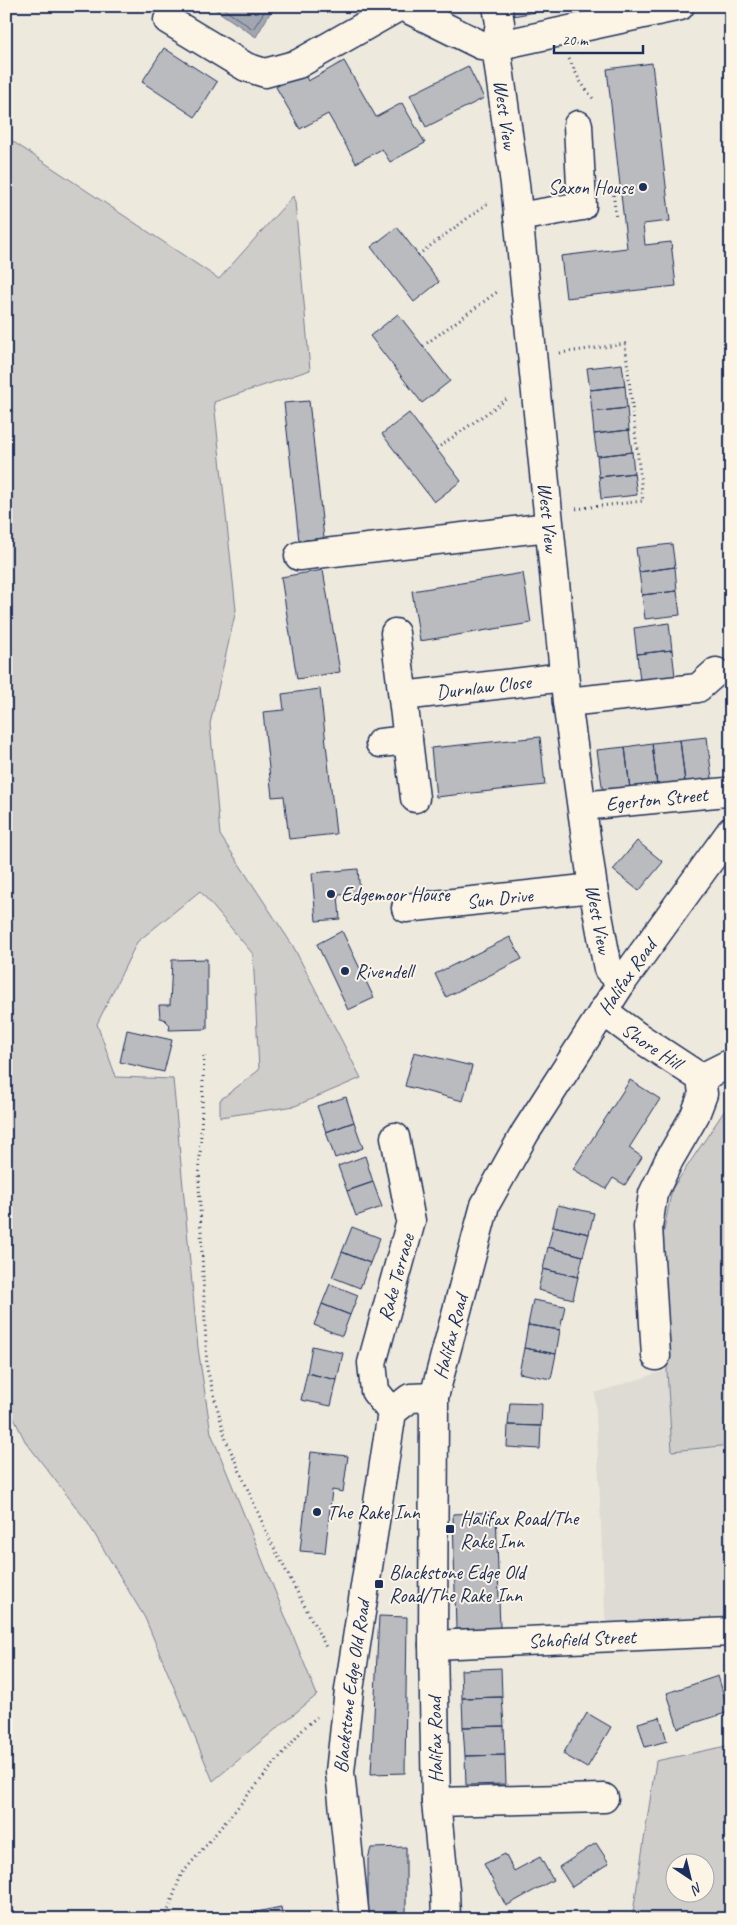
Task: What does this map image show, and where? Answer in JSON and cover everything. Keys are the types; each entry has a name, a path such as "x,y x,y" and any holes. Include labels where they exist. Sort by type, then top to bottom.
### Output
{"street":[{"path":"168,20 246,67 265,73 298,64 401,6 481,45 496,46 680,6"},
{"name":"West View","path":"498,6 500,23 496,46 515,184 566,689 593,888 608,969 622,982"},
{"path":"518,217 582,206 578,125"},
{"path":"299,556 549,519"},
{"path":"395,633 415,798"},
{"name":"Durnlaw Close","path":"402,696 566,689 698,688 716,672"},
{"path":"380,743 408,740"},
{"name":"Egerton Street","path":"582,806 726,792 731,794"},
{"name":"Halifax Road","path":"446,1919 436,1802 433,1645 434,1397 486,1205 525,1133 603,1011 731,831"},
{"name":"Sun Drive","path":"406,908 593,888"},
{"name":"Shore Hill","path":"603,1011 701,1078"},
{"path":"656,1356 648,1227 653,1194 669,1160 695,1114 703,1094 701,1078 731,1063"},
{"name":"Rake Terrace","path":"392,1412 375,1391 372,1363 410,1221 395,1137"},
{"path":"392,1412 410,1398 434,1397"},
{"name":"Blackstone Edge Old Road","path":"355,1919 340,1772 349,1690 392,1412"},
{"name":"Schofield Street","path":"433,1645 731,1632"},
{"path":"436,1802 604,1798"}],"path":[{"path":"418,255 515,184"},
{"path":"424,346 523,272"},
{"path":"436,448 533,368 625,344 643,501 549,519"},
{"path":"204,1056 199,1183 207,1369 226,1440 271,1542 349,1690"},
{"path":"165,1919 181,1875 305,1727"}],"shaded area":[{"path":"6,137 219,279 293,196 295,202 310,370 214,402 236,610 210,724 220,835 293,946 361,1078 295,1106 220,1117 220,1100 259,1070 253,954 200,891 137,942 97,1024 116,1077 173,1079 198,1348 211,1433 317,1695 213,1781 145,1618 86,1520 25,1441 6,1402"},
{"path":"731,1101 731,1445 672,1451 667,1370 663,1235 672,1189"},
{"path":"667,1370 672,1450 731,1445 731,1641 606,1634 595,1393"},
{"path":"731,1745 731,1919 632,1919 656,1761"}],"water":[{"path":"210,6 274,6 256,37"}],"building":[{"path":"511,6 568,6 513,16"},
{"path":"164,48 217,82 195,117 142,82"},
{"path":"344,61 376,117 402,103 425,143 390,162 382,149 356,163 328,114 300,129 276,87 303,71 308,81"},
{"name":"Saxon House","path":"652,63 670,221 643,224 645,245 671,242 676,286 566,298 561,256 627,248 607,69"},
{"path":"468,66 484,98 426,127 410,95"},
{"path":"397,227 439,282 414,302 371,247"},
{"path":"398,314 450,381 422,403 370,336"},
{"path":"622,364 625,386 590,390 587,368"},
{"path":"625,386 627,408 592,412 590,390"},
{"path":"309,401 324,538 299,541 284,403"},
{"path":"627,408 629,430 594,434 592,412"},
{"path":"409,413 461,481 434,502 382,434"},
{"path":"629,430 632,452 597,456 594,434"},
{"path":"632,452 634,473 599,477 597,456"},
{"path":"634,473 637,495 601,499 599,477"},
{"path":"672,544 675,567 639,572 636,548"},
{"path":"675,567 677,591 642,595 639,572"},
{"path":"323,570 340,672 297,679 281,577"},
{"path":"523,573 531,623 420,641 412,591"},
{"path":"677,591 680,615 645,619 642,595"},
{"path":"669,623 672,650 637,654 634,628"},
{"path":"672,650 675,676 640,681 637,654"},
{"path":"320,689 336,834 289,839 284,796 272,797 263,712 284,710 282,694"},
{"path":"540,737 545,785 436,797 431,748"},
{"path":"707,737 712,779 685,782 680,740"},
{"path":"680,740 685,782 657,786 652,743"},
{"path":"652,743 657,786 630,789 625,747"},
{"path":"625,747 630,789 603,793 597,750"},
{"path":"637,841 663,862 639,891 613,870"},
{"name":"Edgemoor House","path":"358,869 360,894 338,895 340,919 316,921 312,873"},
{"name":"Rivendell","path":"342,931 374,998 348,1010 317,944"},
{"path":"510,937 522,959 446,997 435,974"},
{"path":"207,959 207,1029 169,1030 170,1025 160,1018 159,1005 170,1005 172,960"},
{"path":"127,1030 172,1040 164,1072 120,1062"},
{"path":"414,1052 472,1066 463,1101 405,1086"},
{"path":"630,1080 660,1099 629,1148 642,1157 625,1185 613,1178 606,1189 573,1169"},
{"path":"346,1097 354,1122 326,1132 317,1106"},
{"path":"354,1122 363,1148 335,1158 326,1132"},
{"path":"365,1156 373,1182 347,1191 338,1166"},
{"path":"373,1182 382,1207 356,1216 347,1191"},
{"path":"558,1205 594,1213 589,1234 553,1226"},
{"path":"553,1226 589,1234 583,1256 548,1247"},
{"path":"352,1227 380,1238 370,1263 342,1252"},
{"path":"548,1247 583,1256 578,1277 543,1269"},
{"path":"342,1252 370,1263 360,1288 332,1277"},
{"path":"543,1269 578,1277 573,1299 538,1290"},
{"path":"330,1284 358,1295 350,1315 322,1304"},
{"path":"533,1300 565,1306 560,1330 528,1325"},
{"path":"322,1304 350,1315 342,1336 314,1325"},
{"path":"528,1325 560,1330 556,1354 524,1348"},
{"path":"312,1346 343,1353 337,1380 307,1373"},
{"path":"524,1348 556,1354 551,1379 519,1373"},
{"path":"307,1373 337,1380 331,1406 301,1400"},
{"path":"510,1403 542,1404 541,1426 508,1425"},
{"path":"508,1425 541,1426 540,1449 507,1447"},
{"name":"The Rake Inn","path":"311,1452 348,1456 343,1492 332,1490 325,1553 300,1551"},
{"path":"496,1512 500,1628 456,1629 453,1514"},
{"path":"379,1616 407,1617 405,1773 371,1774"},
{"path":"501,1668 502,1697 462,1698 461,1670"},
{"path":"718,1676 729,1712 678,1728 667,1693"},
{"path":"502,1697 504,1726 463,1727 462,1698"},
{"path":"587,1713 611,1727 587,1768 563,1754"},
{"path":"660,1717 667,1741 645,1747 638,1723"},
{"path":"504,1726 505,1755 465,1756 463,1727"},
{"path":"505,1755 506,1784 466,1785 465,1756"},
{"path":"596,1843 609,1863 572,1887 559,1867"},
{"path":"406,1847 406,1919 368,1919 368,1859 371,1848"},
{"path":"505,1854 514,1871 540,1857 553,1880 506,1906 484,1864"},
{"path":"281,1907 283,1919 222,1919 237,1916"}],"place":[{"name":"Saxon House","path":"643,187"},
{"name":"Edgemoor House","path":"331,894"},
{"name":"Rivendell","path":"345,971"},
{"name":"The Rake Inn","path":"317,1512"},
{"name":"Halifax Road/The Rake Inn","path":"450,1529"},
{"name":"Blackstone Edge Old Road/The Rake Inn","path":"379,1584"}]}
